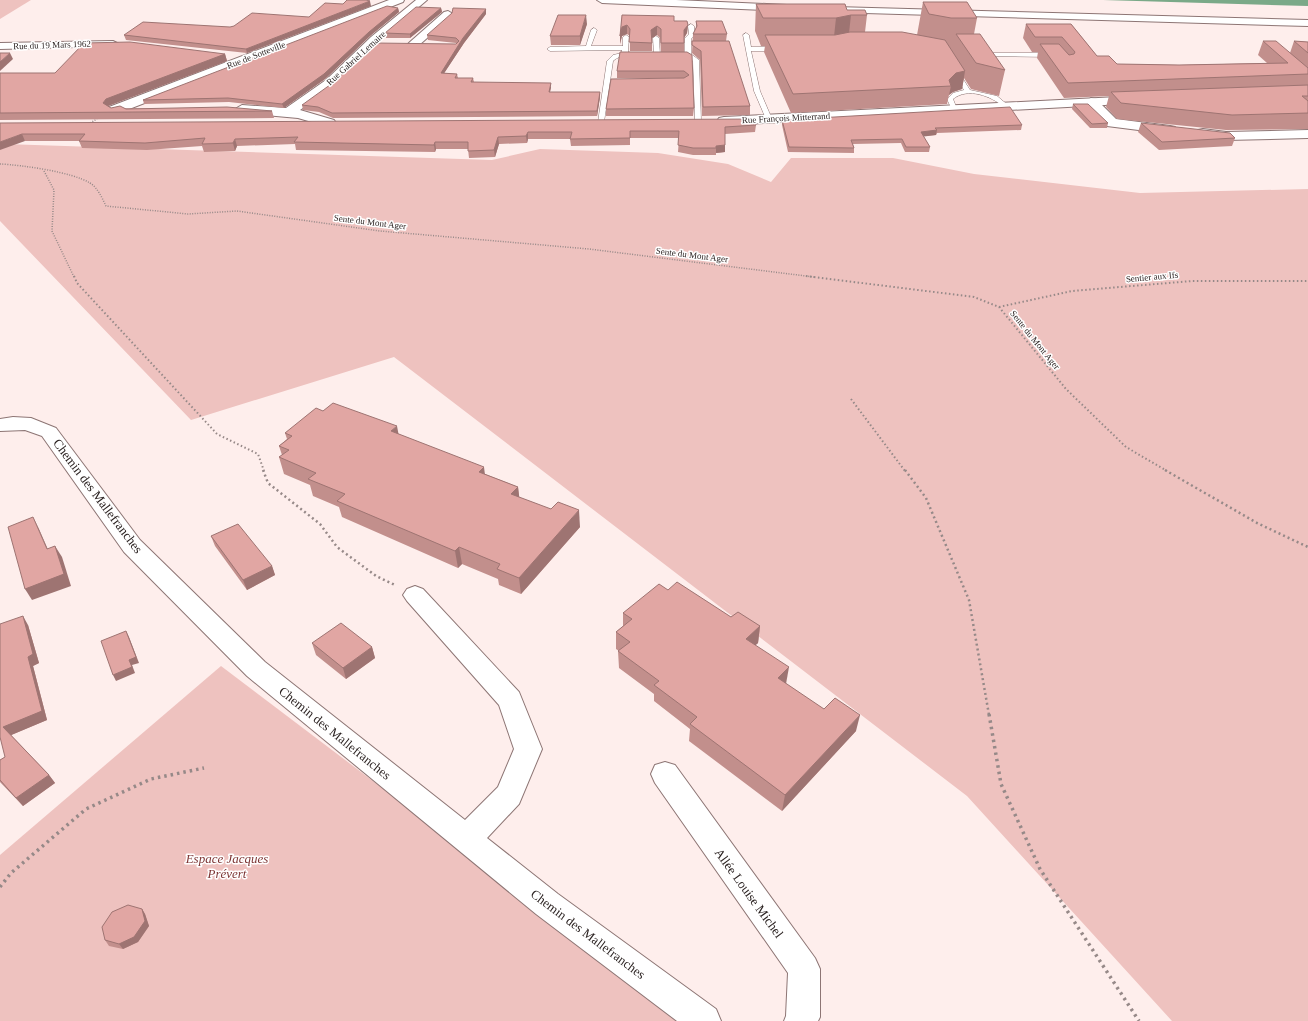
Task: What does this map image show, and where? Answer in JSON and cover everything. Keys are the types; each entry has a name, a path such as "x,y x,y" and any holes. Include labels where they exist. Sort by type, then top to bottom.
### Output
{"street":[{"name":"Rue de Sotteville","path":"152,109 114,110 399,0"},
{"name":"Rue Gabriel Lemaire","path":"288,113 330,83 372,42 422,0"},
{"path":"602,0 794,9"},
{"path":"826,10 1308,23"},
{"path":"414,44 448,14"},
{"path":"372,42 385,43"},
{"name":"Rue du 19 Mars 1962","path":"0,46 124,44"},
{"path":"400,44 429,45"},
{"path":"225,55 247,58"},
{"name":"Rue François Mitterrand","path":"691,121 769,119 1153,99"},
{"path":"1091,102 1112,123 1226,136 1308,134"},
{"path":"229,108 288,113 321,118 329,123"},
{"path":"585,122 617,122"},
{"path":"262,124 345,123"},
{"name":"Chemin des Mallefranches","path":"0,425 27,423 39,426 49,432 132,546 256,669 547,904 704,1021"},
{"path":"415,595 510,700 528,749 509,795 467,839"},
{"name":"Allée Louise Michel","path":"665,774 804,969 803,1017 801,1021"}],"lane":[{"path":"688,55 688,38 692,35 691,26"},
{"path":"588,48 594,30"},
{"path":"746,35 756,91 769,119"},
{"path":"625,51 626,37"},
{"path":"650,55 656,38"},
{"path":"688,46 695,46"},
{"path":"550,49 588,48 650,55 665,55"},
{"path":"748,49 787,49"},
{"path":"601,122 606,82 612,57 625,51"},
{"path":"673,55 688,55 696,60 691,121"},
{"path":"975,55 1058,55"},
{"path":"953,68 968,92"},
{"path":"606,82 614,82"},
{"path":"954,109 950,99 958,94 968,92 991,95 1001,99 1006,106"}],"path":[{"name":"Sente du Mont Ager","path":"0,164 44,170 90,182 100,194 106,206 188,214 237,211 380,231 589,249 974,297 999,307 1066,390 1126,447 1257,523 1308,547"},
{"path":"44,170 54,190 52,231 77,283 217,434 258,454 268,483 320,524 337,547 376,576 415,595"},
{"name":"Sentier aux Ifs","path":"999,307 1079,290 1192,280 1308,281"},
{"path":"851,399 926,498 969,600 1001,784 1040,869 1139,1021"},
{"path":"0,887 11,873 86,809 151,779 204,768"}],"green space":[{"path":"0,0 31,0 0,19"},
{"path":"4,144 492,160 540,149 658,153 728,164 771,182 791,158 893,158 974,174 1140,193 1308,189 1308,1021 1172,1021 967,796 394,357 191,420 0,221 0,148"},
{"name":"Espace Jacques Prévert","path":"221,666 690,1021 0,1021 0,855"}],"shaded area":[{"path":"1103,0 1308,0 1308,6"}],"building":[{"path":"347,0 370,1 246,49 124,35 143,22 230,27 234,26 252,13 309,17 325,3 343,4"},
{"path":"923,2 967,2 977,18 951,18 929,14"},
{"path":"756,4 845,4 847,10 865,10 867,15 851,15 836,18 763,18"},
{"path":"387,6 398,8 369,32 324,74 282,104 228,98 143,100"},
{"path":"416,7 441,8 410,34 385,33"},
{"path":"453,8 486,9 463,38 441,73 457,74 455,78 473,78 471,82 551,83 549,92 600,92 597,111 332,113 318,107 302,105 334,82 375,43 456,44 459,41 456,38 427,35 452,13"},
{"path":"558,15 586,15 580,36 550,36"},
{"path":"622,15 674,16 674,21 687,21 688,25 684,30 684,43 661,43 661,29 657,26 651,30 652,43 629,42 630,29 627,25 622,27 620,36"},
{"path":"696,21 722,21 727,34 693,34 697,26"},
{"path":"1026,24 1071,24 1097,56 1109,56 1117,64 1179,65 1288,63 1263,41 1276,41 1308,68 1308,74 1068,83 1040,44 1059,44 1069,55 1074,54 1075,52 1062,37 1035,37"},
{"path":"850,32 902,32 945,40 965,71 956,73 949,80 951,86 793,94 765,35 835,35"},
{"path":"956,34 980,34 1005,70 976,63"},
{"path":"692,41 729,41 750,106 703,107 701,51 692,45"},
{"path":"1294,41 1308,42 1308,53"},
{"path":"130,42 225,54 106,99 103,103 111,108 120,106 126,109 227,107 272,111 0,113 0,73 55,73 84,43"},
{"path":"620,52 687,52 692,55 694,108 606,109 611,79 684,78 689,75 684,71 617,71"},
{"path":"0,53 10,53 0,62"},
{"path":"1308,85 1308,96 1302,96 1308,101 1308,113 1232,115 1121,103 1111,92"},
{"path":"1073,104 1088,104 1108,123 1092,124"},
{"path":"1010,107 1022,125 935,128 937,130 921,132 930,147 906,147 902,139 851,140 854,148 789,147 782,120"},
{"path":"754,119 756,125 725,127 725,145 716,146 716,148 693,148 678,145 679,131 630,131 630,138 570,139 572,132 528,132 526,136 498,137 494,150 468,151 468,142 435,142 434,145 294,142 298,137 235,139 233,143 202,144 205,138 145,143 79,141 85,134 22,134 0,142 0,123"},
{"path":"1141,123 1230,133 1235,138 1162,142"},
{"path":"333,403 397,426 391,431 484,467 479,472 518,487 511,494 551,509 558,502 579,510 519,578 497,569 500,564 459,547 455,551 337,501 345,494 308,479 316,473 279,457 289,450 279,446 292,436 285,433 316,408 323,411"},
{"path":"33,517 47,549 55,546 64,574 25,589 8,527"},
{"path":"238,524 272,566 243,580 211,536"},
{"path":"677,582 731,617 738,612 760,626 746,639 789,667 778,678 824,709 835,698 860,715 785,795 690,724 697,717 654,685 659,681 618,651 630,642 616,632 632,619 623,613 659,584 668,590"},
{"path":"23,616 33,654 28,657 42,711 3,727 49,775 16,798 0,780 0,760 5,757 0,737 0,624"},
{"path":"341,623 372,647 343,668 312,643"},
{"path":"126,631 136,657 129,660 132,667 113,675 101,641"},
{"path":"128,905 142,909 145,921 134,937 119,944 105,940 102,927 112,912"}]}
